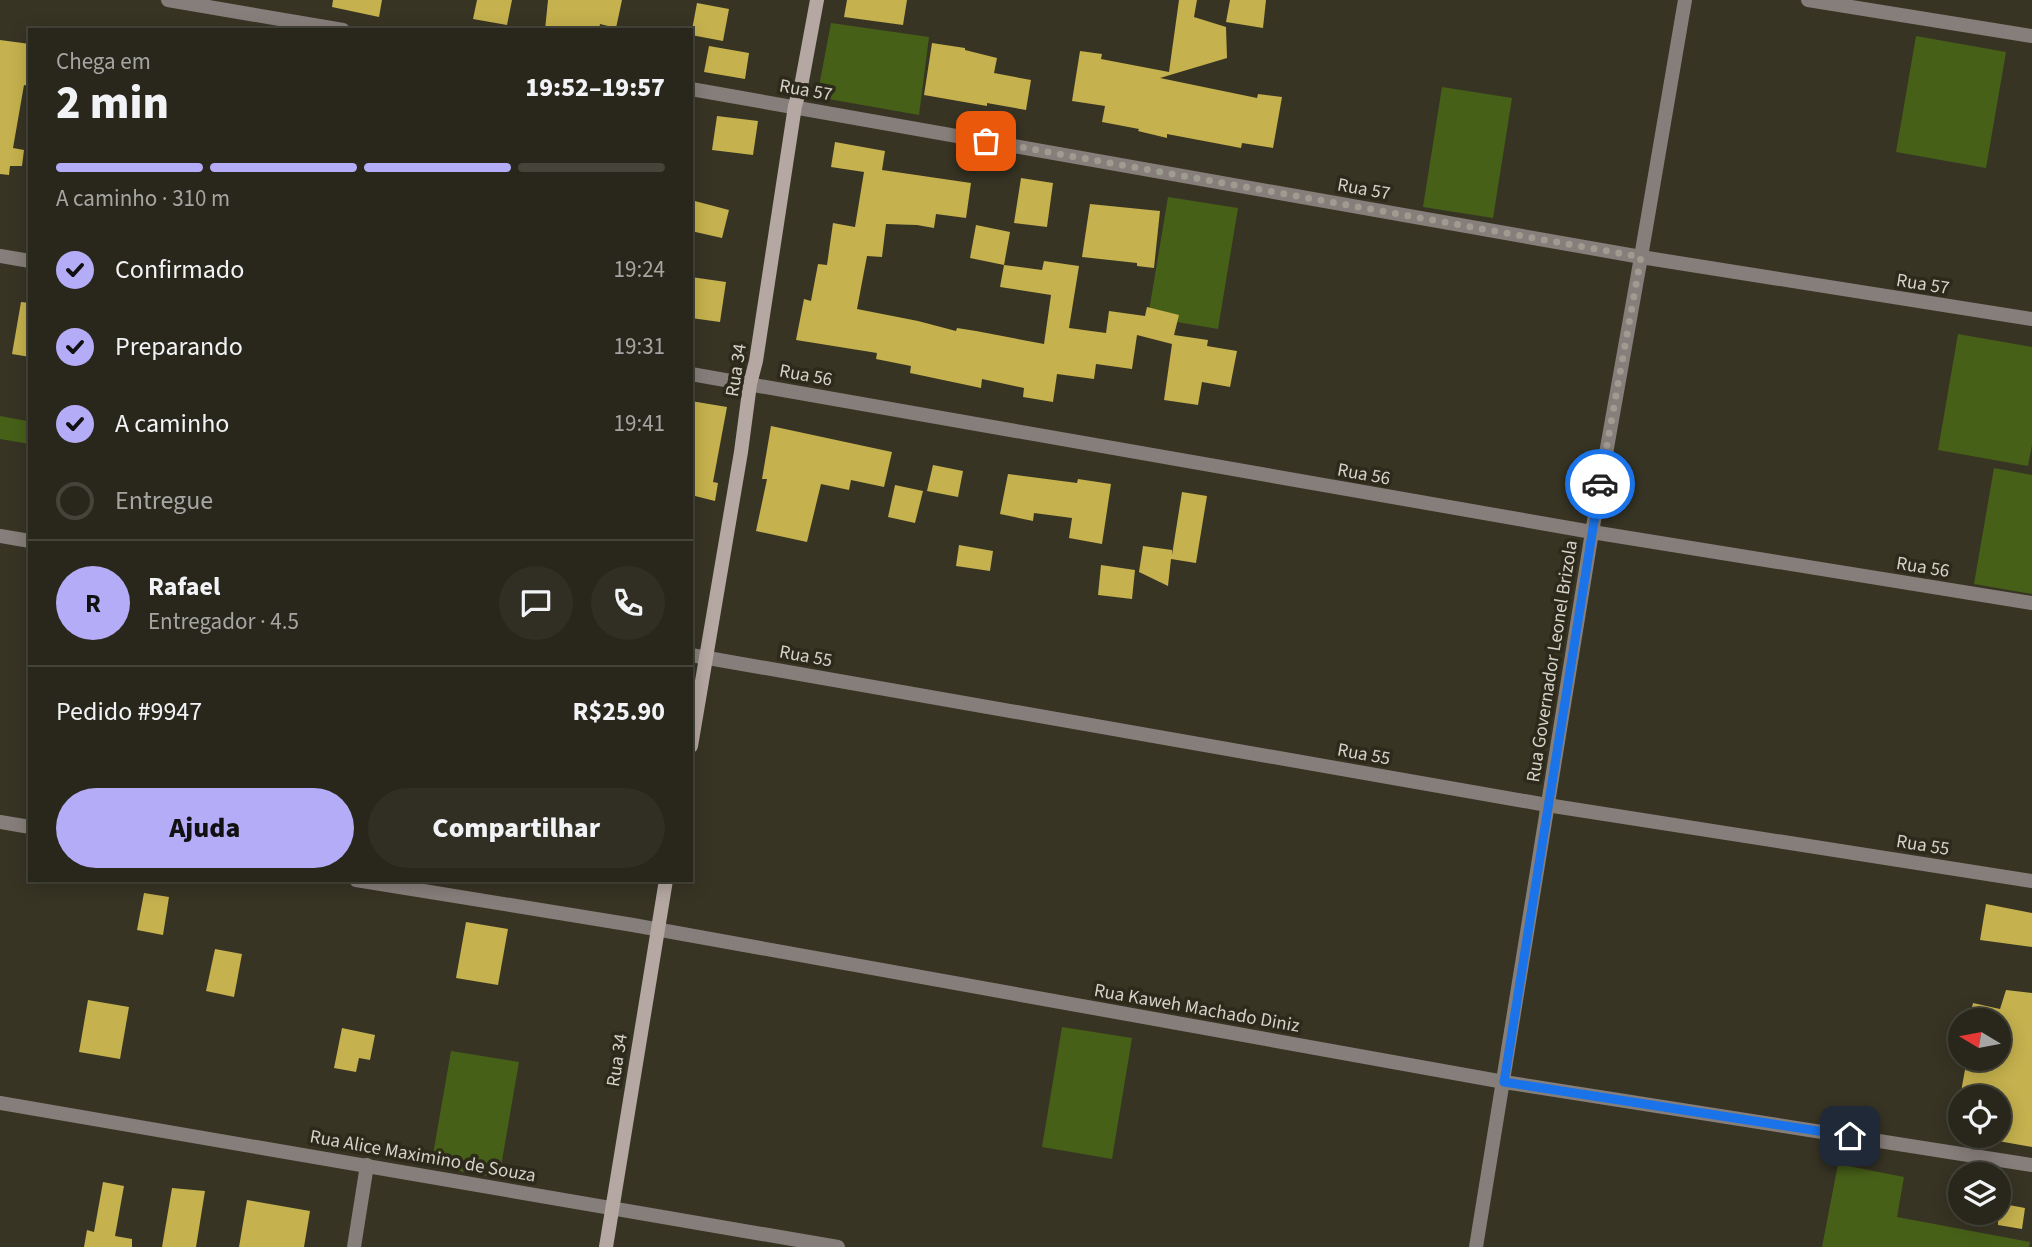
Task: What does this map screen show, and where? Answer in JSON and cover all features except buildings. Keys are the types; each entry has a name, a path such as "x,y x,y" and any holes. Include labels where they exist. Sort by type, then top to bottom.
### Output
{"street":[{"path":"168,0 332,28"},
{"name":"Rua 34","path":"693,736 749,405 750,384 756,361 795,107 817,0"},
{"name":"Rua Governador Leonel Brizola","path":"1476,1247 1591,533 1685,0"},
{"path":"1808,0 2032,36"},
{"name":"Rua 57","path":"693,89 1641,257 2032,319"},
{"path":"0,256 28,261"},
{"name":"Rua 56","path":"693,374 1591,533 2032,603"},
{"path":"0,536 28,541"},
{"name":"Rua 55","path":"693,654 1547,805 2032,881"},
{"path":"0,822 28,827"},
{"name":"Rua Kaweh Machado Diniz","path":"368,882 1504,1082 2032,1165"},
{"name":"Rua 34","path":"606,1247 666,882"},
{"name":"Rua Alice Maximino de Souza","path":"0,1103 838,1247"},
{"path":"354,1247 368,1165"}],"green space":[{"path":"831,23 929,37 919,115 817,97"},
{"path":"1916,36 2006,52 1986,168 1896,152"},
{"path":"1442,87 1512,98 1493,218 1423,207"},
{"path":"1168,197 1238,208 1218,329 1148,317"},
{"path":"1958,334 2032,347 2032,445 2028,466 1938,450"},
{"path":"0,416 28,419 28,444 0,439"},
{"path":"1994,468 2032,475 2032,594 1974,584"},
{"path":"1062,1027 1132,1038 1112,1159 1042,1147"},
{"path":"451,1051 519,1062 499,1178 431,1166"},
{"path":"1838,1164 1904,1177 1897,1217 2030,1242 2029,1247 1822,1247"}],"way so far":[{"path":"986,141 1641,257 1600,484"}],"route":[{"path":"1600,484 1504,1082 1850,1136"}]}
